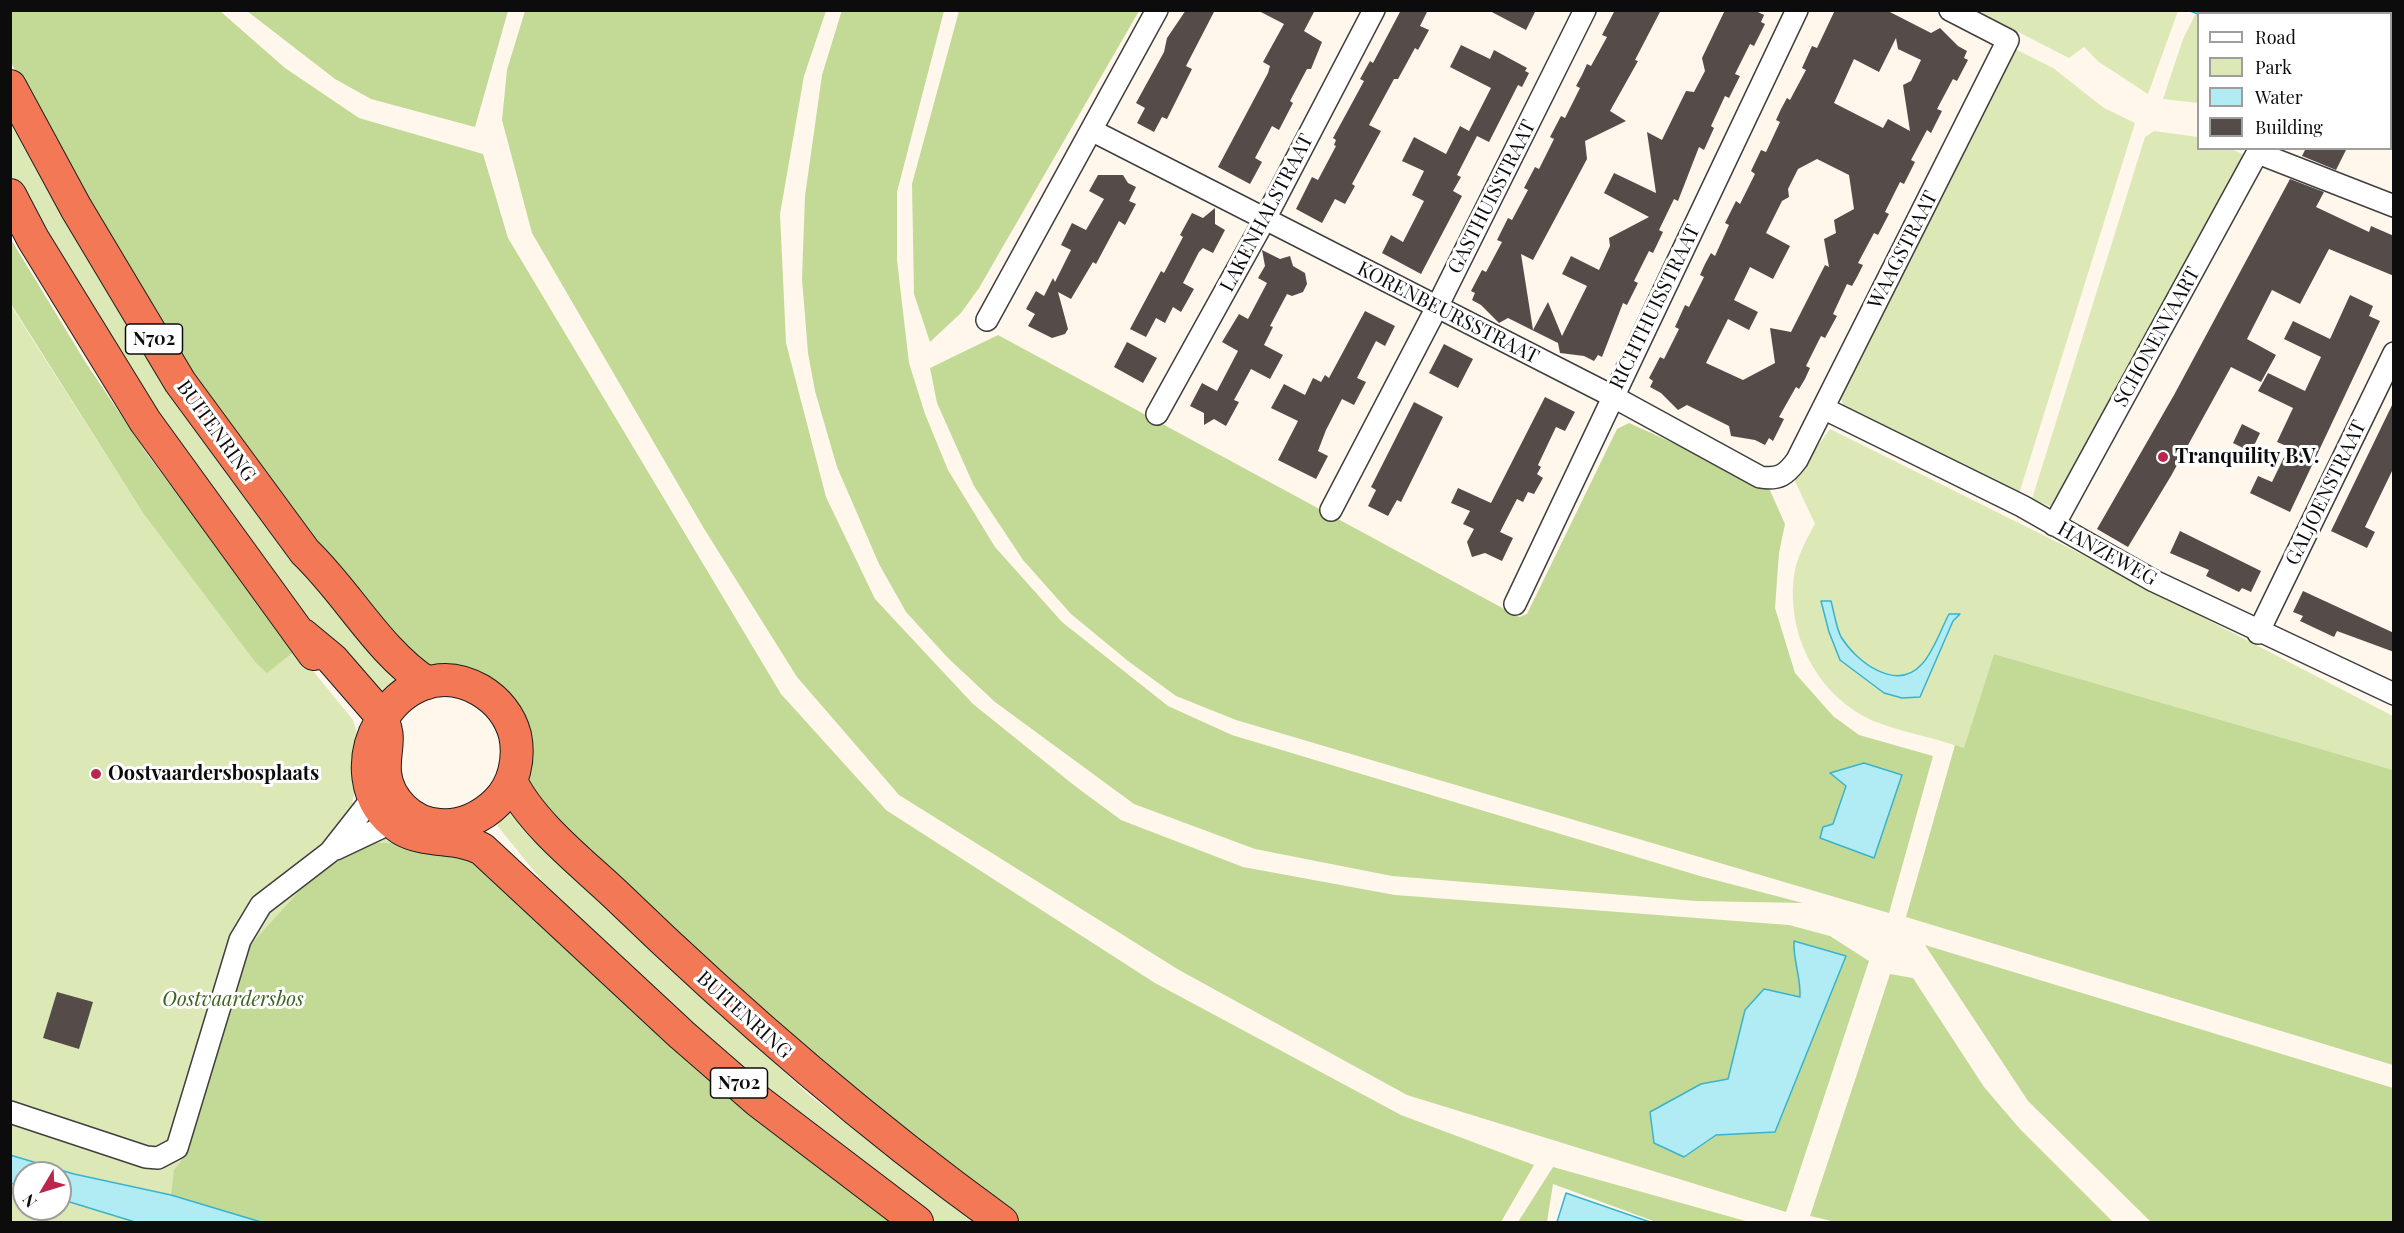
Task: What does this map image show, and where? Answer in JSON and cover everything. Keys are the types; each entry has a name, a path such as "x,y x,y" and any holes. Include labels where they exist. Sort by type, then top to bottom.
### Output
{"highway":[{"name":"BUITENRING","path":"10,86 76,208 180,382 305,552 326,572 395,656 411,673 427,683"},
{"name":"N702","path":"10,195 33,239 145,421 303,635 332,659 377,729 388,735 385,763 388,784 404,820"},
{"path":"377,729 401,696 427,683 452,681 463,683 480,690 495,701 510,721 515,738 517,757 511,781 492,807 455,831"},
{"name":"N702","path":"377,729 368,774 374,796 424,838 455,831 489,837 528,878 572,931 682,1035 759,1101 917,1222"},
{"name":"BUITENRING","path":"511,781 517,792 550,832 687,964 846,1104 1002,1222"}],"street":[{"path":"987,320 1093,131 1157,10"},
{"name":"LAKENHALSTRAAT","path":"1157,414 1264,219 1374,10"},
{"name":"GASTHUISSTRAAT","path":"1331,510 1437,307 1585,10"},
{"name":"RICHTHUISSTRAAT","path":"1515,604 1797,10"},
{"name":"WAAGSTRAAT","path":"1797,460 2008,40 1950,10"},
{"name":"KORENBEURSSTRAAT","path":"1093,131 1612,396 1760,477 1774,479 1787,474 1797,460"},
{"path":"2259,151 2394,206"},
{"name":"SCHONENVAART","path":"2054,525 2259,151"},
{"name":"GALJOENSTRAAT","path":"2258,633 2394,353"},
{"name":"HANZEWEG","path":"1823,408 2022,506 2154,581 2258,633 2394,694"},
{"path":"330,852 374,796"},
{"path":"10,1112 146,1157 158,1158 177,1148 240,940 261,905 330,852 404,820"}],"green space":[{"path":"842,10 944,11 897,192 897,260 909,363 925,414 948,470 995,547 1062,622 1168,706 1232,735 1700,876 1803,903 1696,901 1392,876 1255,849 1134,804 995,702 948,658 906,612 879,564 837,467 815,391 808,353 802,279 805,196 822,75"},
{"path":"11,11 220,11 285,68 359,118 483,154 508,238 781,694 886,810 1155,983 1401,1115 1534,1165 1501,1222 1022,1222 904,1136 613,886 530,786 526,768 527,745 441,670 417,663 374,620 195,378 35,112 11,62"},
{"path":"247,11 508,11 475,127 371,99 335,79"},
{"path":"525,11 826,11 804,76 780,214 786,343 826,497 875,599 973,704 1121,820 1243,867 1395,895 1789,925 1830,936 1869,961 1786,1212 1407,1095 1179,970 899,795 797,677 703,527 532,233 502,120 507,70"},
{"path":"959,11 1139,11 979,288 961,313 930,342 914,294 912,184"},
{"path":"1981,11 2178,11 2148,94 2099,62 2084,47 2069,58"},
{"path":"2197,14 2197,103 2163,99 2183,39"},
{"path":"2015,49 2053,68 2104,108 2135,123 2018,497 1844,407 1840,396"},
{"path":"10,117 92,267 159,374 237,478 398,680 380,700 274,579 153,409 24,202 11,175"},
{"path":"2154,131 2197,137 2197,150 2234,150 2246,156 2052,507 2032,499 2145,137"},
{"path":"10,238 86,363 149,457 296,650 267,673 255,662 143,513 11,304"},
{"name":"Oostvaardersbos","path":"10,304 143,513 255,662 296,650 353,720 360,761 352,802 646,1112 804,1222 11,1222"},
{"path":"998,335 1519,617 1527,614 1617,429 1629,423 1768,486 1785,524 1779,553 1775,608 1795,673 1833,716 1859,735 1933,756 1889,913 1236,720 1176,696 1128,661 1071,614 1023,560 974,486 937,403 930,368"},
{"path":"1830,429 2075,551 2393,716 2393,770 1994,654 1964,749 1887,726 1855,711 1822,681 1810,662 1795,620 1793,598 1797,562 1815,524 1794,479"},
{"path":"1994,654 2393,770 2393,1065 1906,917 1955,745 1964,748"},
{"path":"513,807 675,971 808,1094 974,1222 933,1222 759,1085 565,909 495,823"},
{"path":"369,843 404,843 476,859 897,1222 261,1222 171,1195 174,1170 185,1156 245,951 311,878"},
{"path":"1925,945 2393,1088 2393,1222 2151,1222 2028,1101"},
{"path":"1890,974 1913,978 1984,1087 2020,1129 2113,1222 1836,1222 1810,1216"},
{"path":"1553,1167 1749,1222 1656,1222 1553,1184 1547,1222 1518,1222"}],"water":[{"path":"2190,11 2393,11 2393,116 2392,12 2197,14"},
{"path":"1821,601 1831,601 1839,633 1856,655 1866,664 1889,675 1912,672 1922,664 1934,646 1949,614 1960,614 1953,621 1920,697 1902,698 1884,693 1840,660 1829,632"},
{"path":"1864,763 1902,775 1874,858 1820,838 1823,827 1833,824 1846,786 1830,773"},
{"path":"1794,941 1846,956 1775,1132 1716,1135 1684,1157 1654,1143 1650,1112 1701,1084 1728,1079 1745,1010 1764,989 1800,997"},
{"path":"10,1155 30,1161 12,1161 11,1183"},
{"path":"72,1173 171,1195 261,1222 135,1222 72,1203"},
{"path":"1566,1193 1650,1222 1557,1222"}],"building":[{"path":"1186,10 1215,10 1186,66 1192,69 1167,119 1162,117 1154,132 1137,123 1145,108 1136,103 1164,52 1167,38"},
{"path":"1257,10 1315,10 1304,31 1322,42 1311,69 1307,69 1290,101 1293,103 1279,130 1272,126 1255,158 1262,162 1250,184 1218,167 1268,73 1270,66 1263,62 1284,24"},
{"path":"1401,10 1428,10 1420,26 1429,30 1418,50 1415,48 1398,79 1394,79 1369,125 1381,131 1352,184 1355,186 1345,204 1335,199 1322,223 1296,209 1312,177 1318,180 1336,146 1334,145 1336,140 1333,138 1364,81 1360,79 1370,61 1373,63"},
{"path":"1488,10 1536,10 1526,30"},
{"path":"1615,10 1661,10 1635,60 1638,61 1610,111 1626,121 1585,141 1587,159 1533,260 1521,254 1533,330 1548,302 1562,336 1587,286 1562,274 1571,256 1599,270 1610,246 1609,238 1649,217 1604,193 1614,173 1656,193 1647,132 1662,140 1686,91 1694,92 1705,71 1702,58 1725,10 1754,10 1764,15 1761,22 1765,24 1754,46 1750,44 1735,74 1740,76 1729,98 1725,96 1711,126 1714,128 1704,150 1699,147 1678,201 1674,199 1659,230 1663,232 1653,253 1649,251 1634,281 1638,283 1627,305 1623,303 1602,357 1598,355 1594,361 1584,356 1560,353 1558,343 1508,318 1499,323 1481,305 1472,300 1475,293 1471,291 1482,270 1486,272 1502,242 1497,240 1508,218 1512,220 1528,190 1524,188 1535,167 1539,169 1554,139 1550,137 1561,116 1565,118 1580,88 1576,86 1587,64 1591,66 1607,37 1602,35"},
{"path":"1835,10 1886,10 1931,33 1940,28 1958,46 1967,51 1964,58 1968,60 1957,81 1953,79 1937,109 1942,111 1931,133 1927,130 1911,160 1915,162 1904,184 1900,182 1885,212 1889,214 1878,235 1874,233 1858,263 1863,265 1857,277 1852,286 1847,284 1833,314 1837,316 1825,338 1821,336 1806,366 1810,368 1805,379 1799,389 1796,387 1779,417 1784,419 1773,441 1769,438 1765,445 1755,440 1731,436 1729,426 1687,405 1678,410 1661,393 1650,387 1653,381 1649,378 1660,357 1664,359 1679,329 1675,327 1685,305 1689,307 1704,277 1700,275 1711,253 1715,256 1729,225 1725,223 1736,201 1740,204 1755,174 1751,171 1761,150 1766,152 1780,122 1776,120 1781,109 1787,98 1790,100 1806,70 1802,68 1812,46 1817,48","holes":["1896,38 1898,49 1921,60 1911,81 1903,85 1910,131 1888,119 1883,128 1834,103 1854,59 1879,72","1817,159 1849,175 1854,209 1834,220 1836,233 1824,239 1829,267 1825,265 1791,332 1770,328 1775,363 1743,380 1706,363 1728,319 1749,330 1758,312 1734,300 1750,267 1773,279 1790,246 1766,233 1782,201 1789,197 1788,189 1798,169"]},
{"path":"1461,45 1490,59 1494,50 1527,68 1525,71 1529,73 1522,87 1518,85 1489,142 1477,136 1457,175 1461,177 1453,191 1462,196 1421,274 1382,253 1391,235 1403,242 1424,201 1412,195 1424,171 1402,161 1414,137 1446,154 1460,126 1469,131 1491,88 1450,67"},
{"path":"2305,150 2346,150 2336,170 2302,156"},
{"path":"1098,175 1123,175 1128,183 1136,187 1129,201 1136,204 1125,225 1119,221 1096,264 1093,262 1071,299 1058,292 1068,329 1065,334 1052,338 1028,326 1035,314 1026,309 1036,291 1044,296 1053,278 1055,282 1071,250 1061,245 1072,223 1086,230 1104,199 1089,191"},
{"path":"2290,179 2324,192 2316,207 2369,232 2371,226 2394,236 2394,276 2329,249 2300,304 2272,290 2247,339 2276,355 2261,382 2231,367 2171,476 2128,547 2097,529 2174,395"},
{"path":"1215,208 1215,224 1225,230 1213,253 1203,248 1199,252 1183,283 1194,289 1181,312 1173,307 1165,323 1156,318 1146,337 1130,329 1161,271 1164,273 1183,237 1180,235 1192,213 1203,218"},
{"path":"1262,250 1280,259 1290,256 1293,266 1305,273 1307,284 1303,292 1292,296 1287,294 1270,326 1273,327 1264,345 1283,355 1270,379 1251,369 1234,400 1239,402 1226,426 1214,419 1204,425 1204,413 1190,406 1202,383 1217,391 1238,351 1222,342 1239,314 1248,319 1267,283 1258,278 1265,266"},
{"path":"2350,295 2373,306 2369,316 2380,321 2290,512 2250,493 2258,476 2272,482 2289,447 2277,442 2293,408 2258,391 2268,373 2305,391 2321,357 2284,339 2293,321 2330,339"},
{"path":"1365,311 1395,326 1385,346 1376,341 1357,378 1366,382 1354,405 1342,399 1318,451 1328,456 1316,479 1278,460 1298,421 1271,408 1284,384 1305,395 1313,378 1321,382 1325,375 1329,378"},
{"path":"1127,342 1157,358 1143,383 1114,367"},
{"path":"1444,344 1473,359 1458,388 1429,373"},
{"path":"1545,397 1575,412 1565,431 1556,427 1538,465 1541,467 1537,474 1543,478 1534,494 1528,492 1523,502 1517,499 1500,532 1513,538 1502,561 1485,553 1472,557 1467,542 1474,529 1463,524 1470,511 1451,503 1458,488 1491,503"},
{"path":"2394,401 2394,467 2365,527 2375,532 2367,548 2331,531"},
{"path":"1414,402 1443,417 1401,502 1397,500 1388,516 1368,506 1376,490 1371,487"},
{"path":"2242,424 2260,433 2251,452 2233,443"},
{"path":"2180,531 2261,571 2251,592 2242,588 2239,592 2206,576 2209,570 2170,553"},
{"path":"2303,591 2394,633 2394,652 2337,631 2334,637 2300,621 2303,616 2293,612"},
{"path":"57,992 93,1002 79,1049 43,1038"}],"place":[{"name":"Tranquility B.V.","path":"2163,457"},
{"name":"Oostvaardersbosplaats","path":"96,774"}]}
